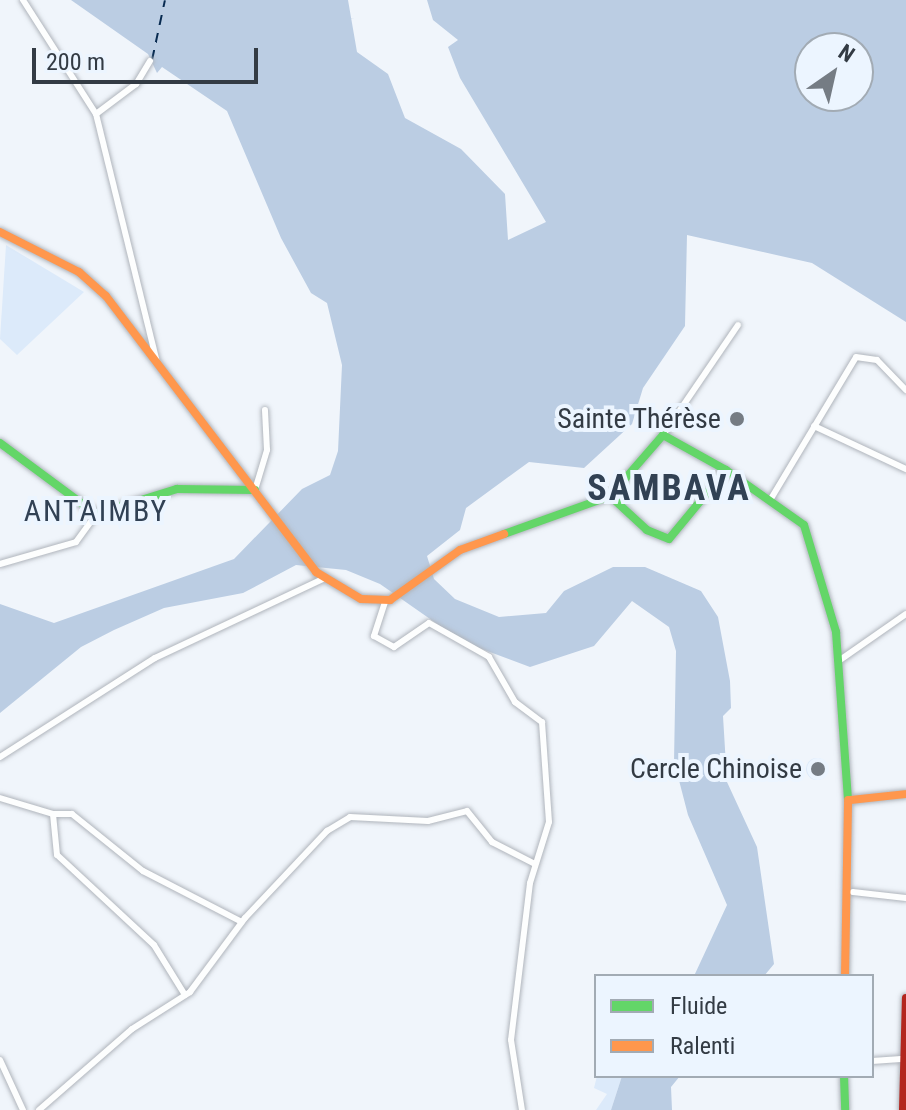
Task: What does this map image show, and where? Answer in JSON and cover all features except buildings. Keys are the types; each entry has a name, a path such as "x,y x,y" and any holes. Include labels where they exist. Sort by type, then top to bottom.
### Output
{"main road":[{"path":"0,232 79,272 156,359 323,579 387,601 480,541 610,496 663,435 772,497 813,539 840,660 841,750 850,800 853,892 845,974"},
{"path":"0,443 96,514 177,489 255,490"},
{"path":"610,496 669,539 726,470"},
{"path":"850,800 906,794"},
{"path":"903,1110 901,1059 906,998"},
{"path":"844,1078 845,1110"}],"street":[{"path":"23,0 96,114 156,359"},
{"path":"96,114 136,84 150,61"},
{"path":"663,435 738,325"},
{"path":"772,497 856,357 877,360 906,390"},
{"path":"255,490 267,450 265,410"},
{"path":"814,426 906,469"},
{"path":"0,564 76,542 96,514"},
{"path":"0,757 155,658 323,579"},
{"path":"387,601 374,636 394,647 429,623 489,657 515,702 542,722 549,822 535,864 512,1025 522,1110"},
{"path":"840,660 906,614"},
{"path":"0,798 53,814 72,814 143,871 242,922"},
{"path":"39,1110 132,1029 185,995 242,922 327,831 362,814 428,821 467,811 492,842 535,864"},
{"path":"53,814 57,855 154,945 185,995"},
{"path":"853,892 906,898"},
{"path":"874,1061 901,1059"},
{"path":"0,1060 23,1110"}],"shaded area":[{"path":"71,0 348,0 357,52 388,74 405,118 461,149 505,194 508,240 546,222 460,78 448,47 458,40 433,20 427,0 906,0 906,322 812,263 687,235 685,326 643,388 632,424 584,468 529,462 466,508 460,530 427,556 434,579 455,599 499,617 546,613 564,591 613,567 645,567 701,591 718,617 730,681 731,708 723,716 727,782 757,847 774,964 766,974 695,974 727,905 688,815 674,761 676,651 669,627 632,601 594,646 530,667 463,642 380,584 346,570 296,565 243,593 164,608 114,630 81,647 0,713 0,604 54,623 234,559 302,489 330,475 338,451 342,365 327,303 311,293 281,238 227,111 162,67 157,73 148,54"},
{"path":"6,245 84,292 17,355 0,339"},
{"name":"Cercle Chinoise","path":"817,758 825,761 828,769 825,777 817,780 809,777 806,769 809,761"},
{"path":"596,1078 621,1078 611,1110 596,1110 607,1094 594,1088"},
{"path":"621,1078 678,1078 671,1087 672,1110 611,1110"}],"ferry route":[{"path":"152,60 165,0"}],"traffic: fast":[{"path":"504,534 610,496 663,435 726,470 669,539 647,530 610,496"},
{"path":"0,443 96,514 177,489 255,490"},
{"path":"726,470 804,525 836,632 848,800"},
{"path":"844,1078 845,1110"}],"traffic: slow":[{"path":"0,232 79,272 106,296 316,572 361,599 390,600 460,550 504,534"},
{"path":"850,800 906,794"},
{"path":"845,974 848,800"}],"traffic: jam":[{"path":"903,1110 906,998"}],"place":[{"name":"Sainte Thérèse","path":"737,419"},
{"name":"Cercle Chinoise","path":"818,769"}],"district":[{"name":"SAMBAVA","path":"669,489"},
{"name":"ANTAIMBY","path":"96,511"}]}
